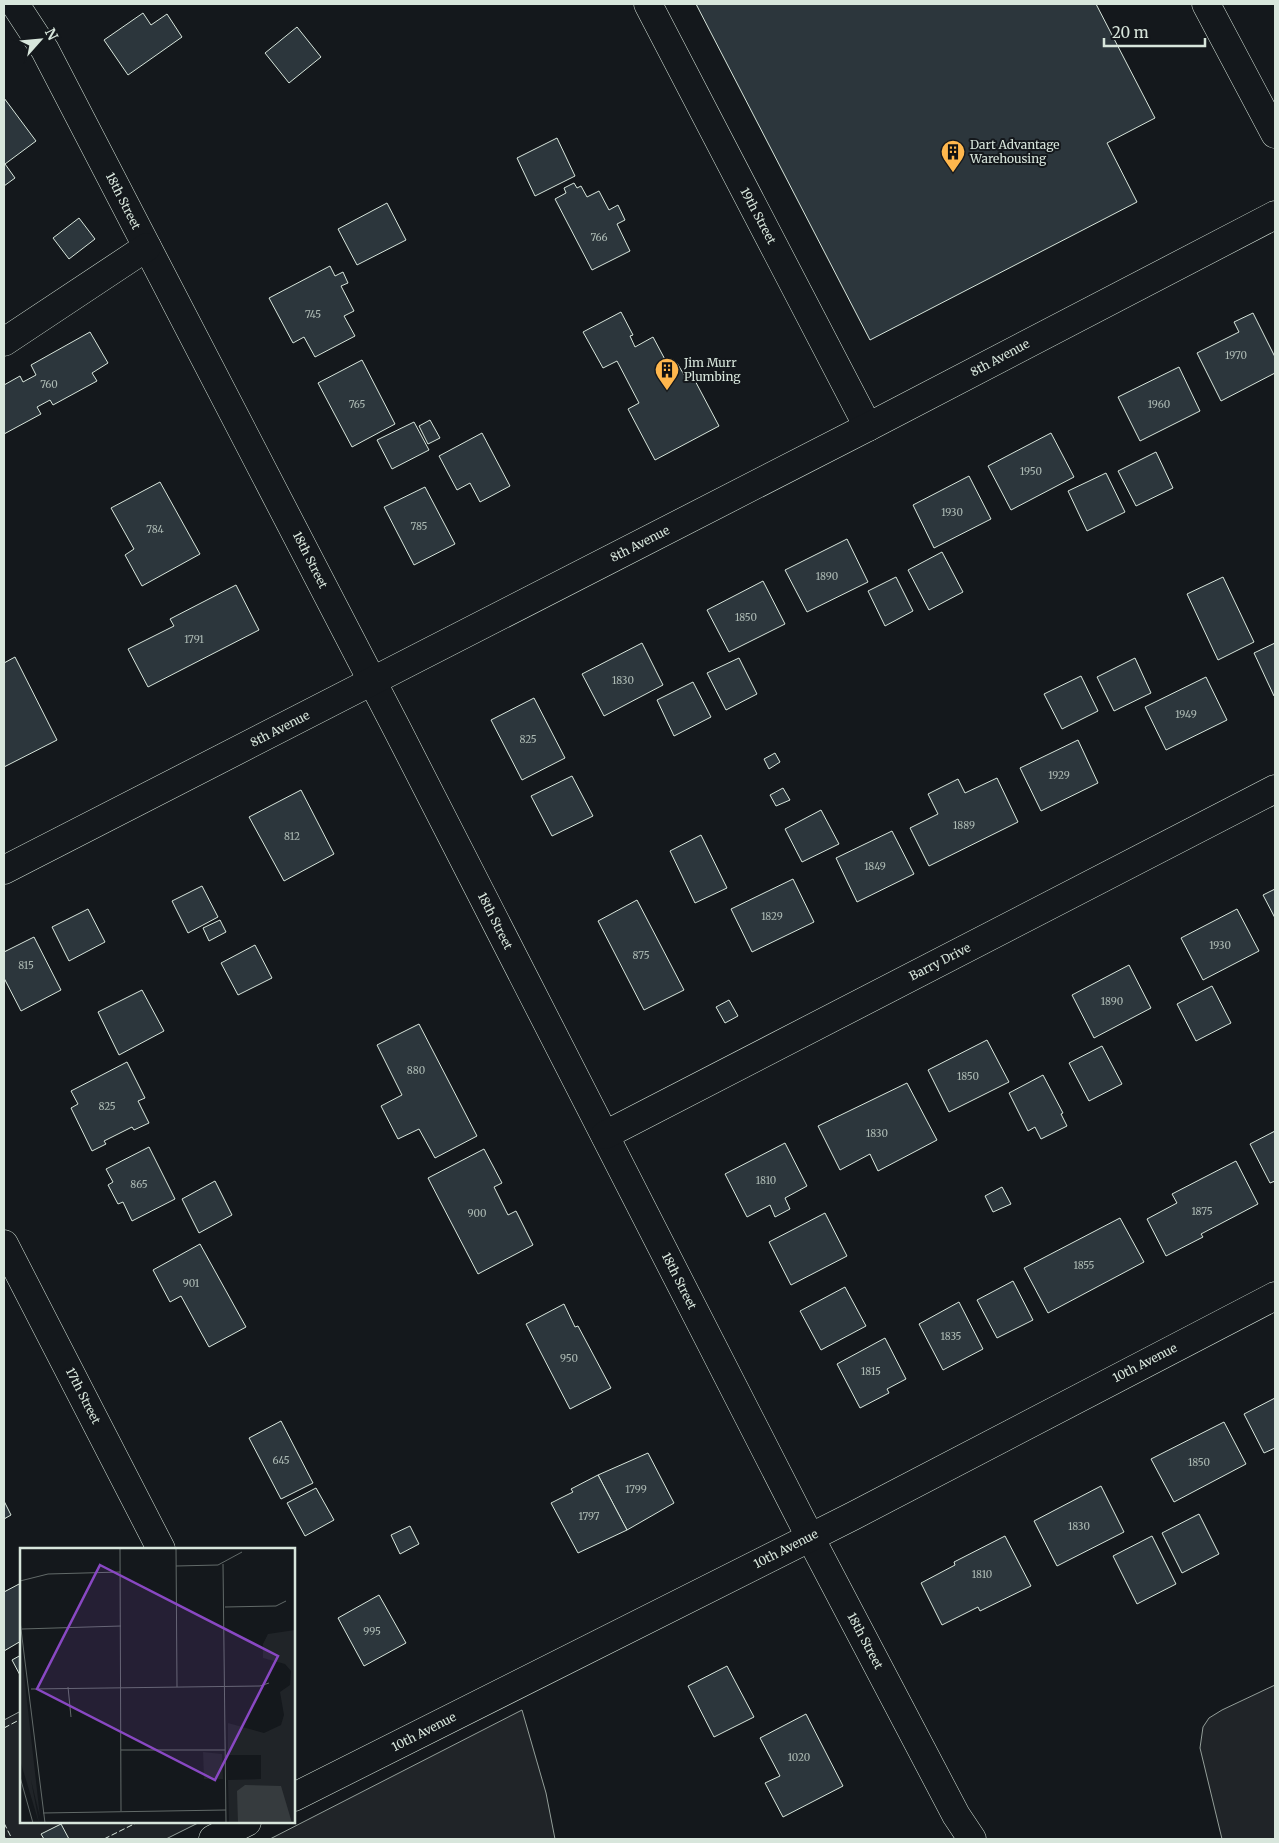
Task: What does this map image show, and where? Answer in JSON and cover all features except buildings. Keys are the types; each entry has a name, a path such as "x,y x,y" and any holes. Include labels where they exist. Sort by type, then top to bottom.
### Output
{"street":[{"name":"18th Street","path":"15,4 45,50 372,681 810,1537 956,1815 972,1839"},
{"name":"19th Street","path":"648,4 868,427"},
{"path":"1206,4 1275,134"},
{"name":"8th Avenue","path":"4,870 868,427 1275,215"},
{"path":"4,342 147,247"},
{"name":"Barry Drive","path":"605,1135 1275,789"},
{"name":"17th Street","path":"4,1244 160,1548"},
{"name":"10th Avenue","path":"295,1796 810,1537 1275,1296"},
{"path":"213,1839 245,1823"}],"shaded area":[{"path":"1275,1685 1275,1839 1222,1839 1200,1748 1203,1727 1209,1718 1222,1710"},
{"path":"522,1710 546,1793 555,1839 270,1839"},
{"path":"20,1712 20,1823 198,1823 166,1839 6,1839 4,1836 4,1720"}],"fence":[{"path":"4,1728 20,1720"},
{"path":"4,1823 12,1839"},
{"path":"104,1839 136,1823"}],"place":[{"name":"Dart Advantage Warehousing","path":"953,173"},
{"name":"Jim Murr Plumbing","path":"667,391"}]}
